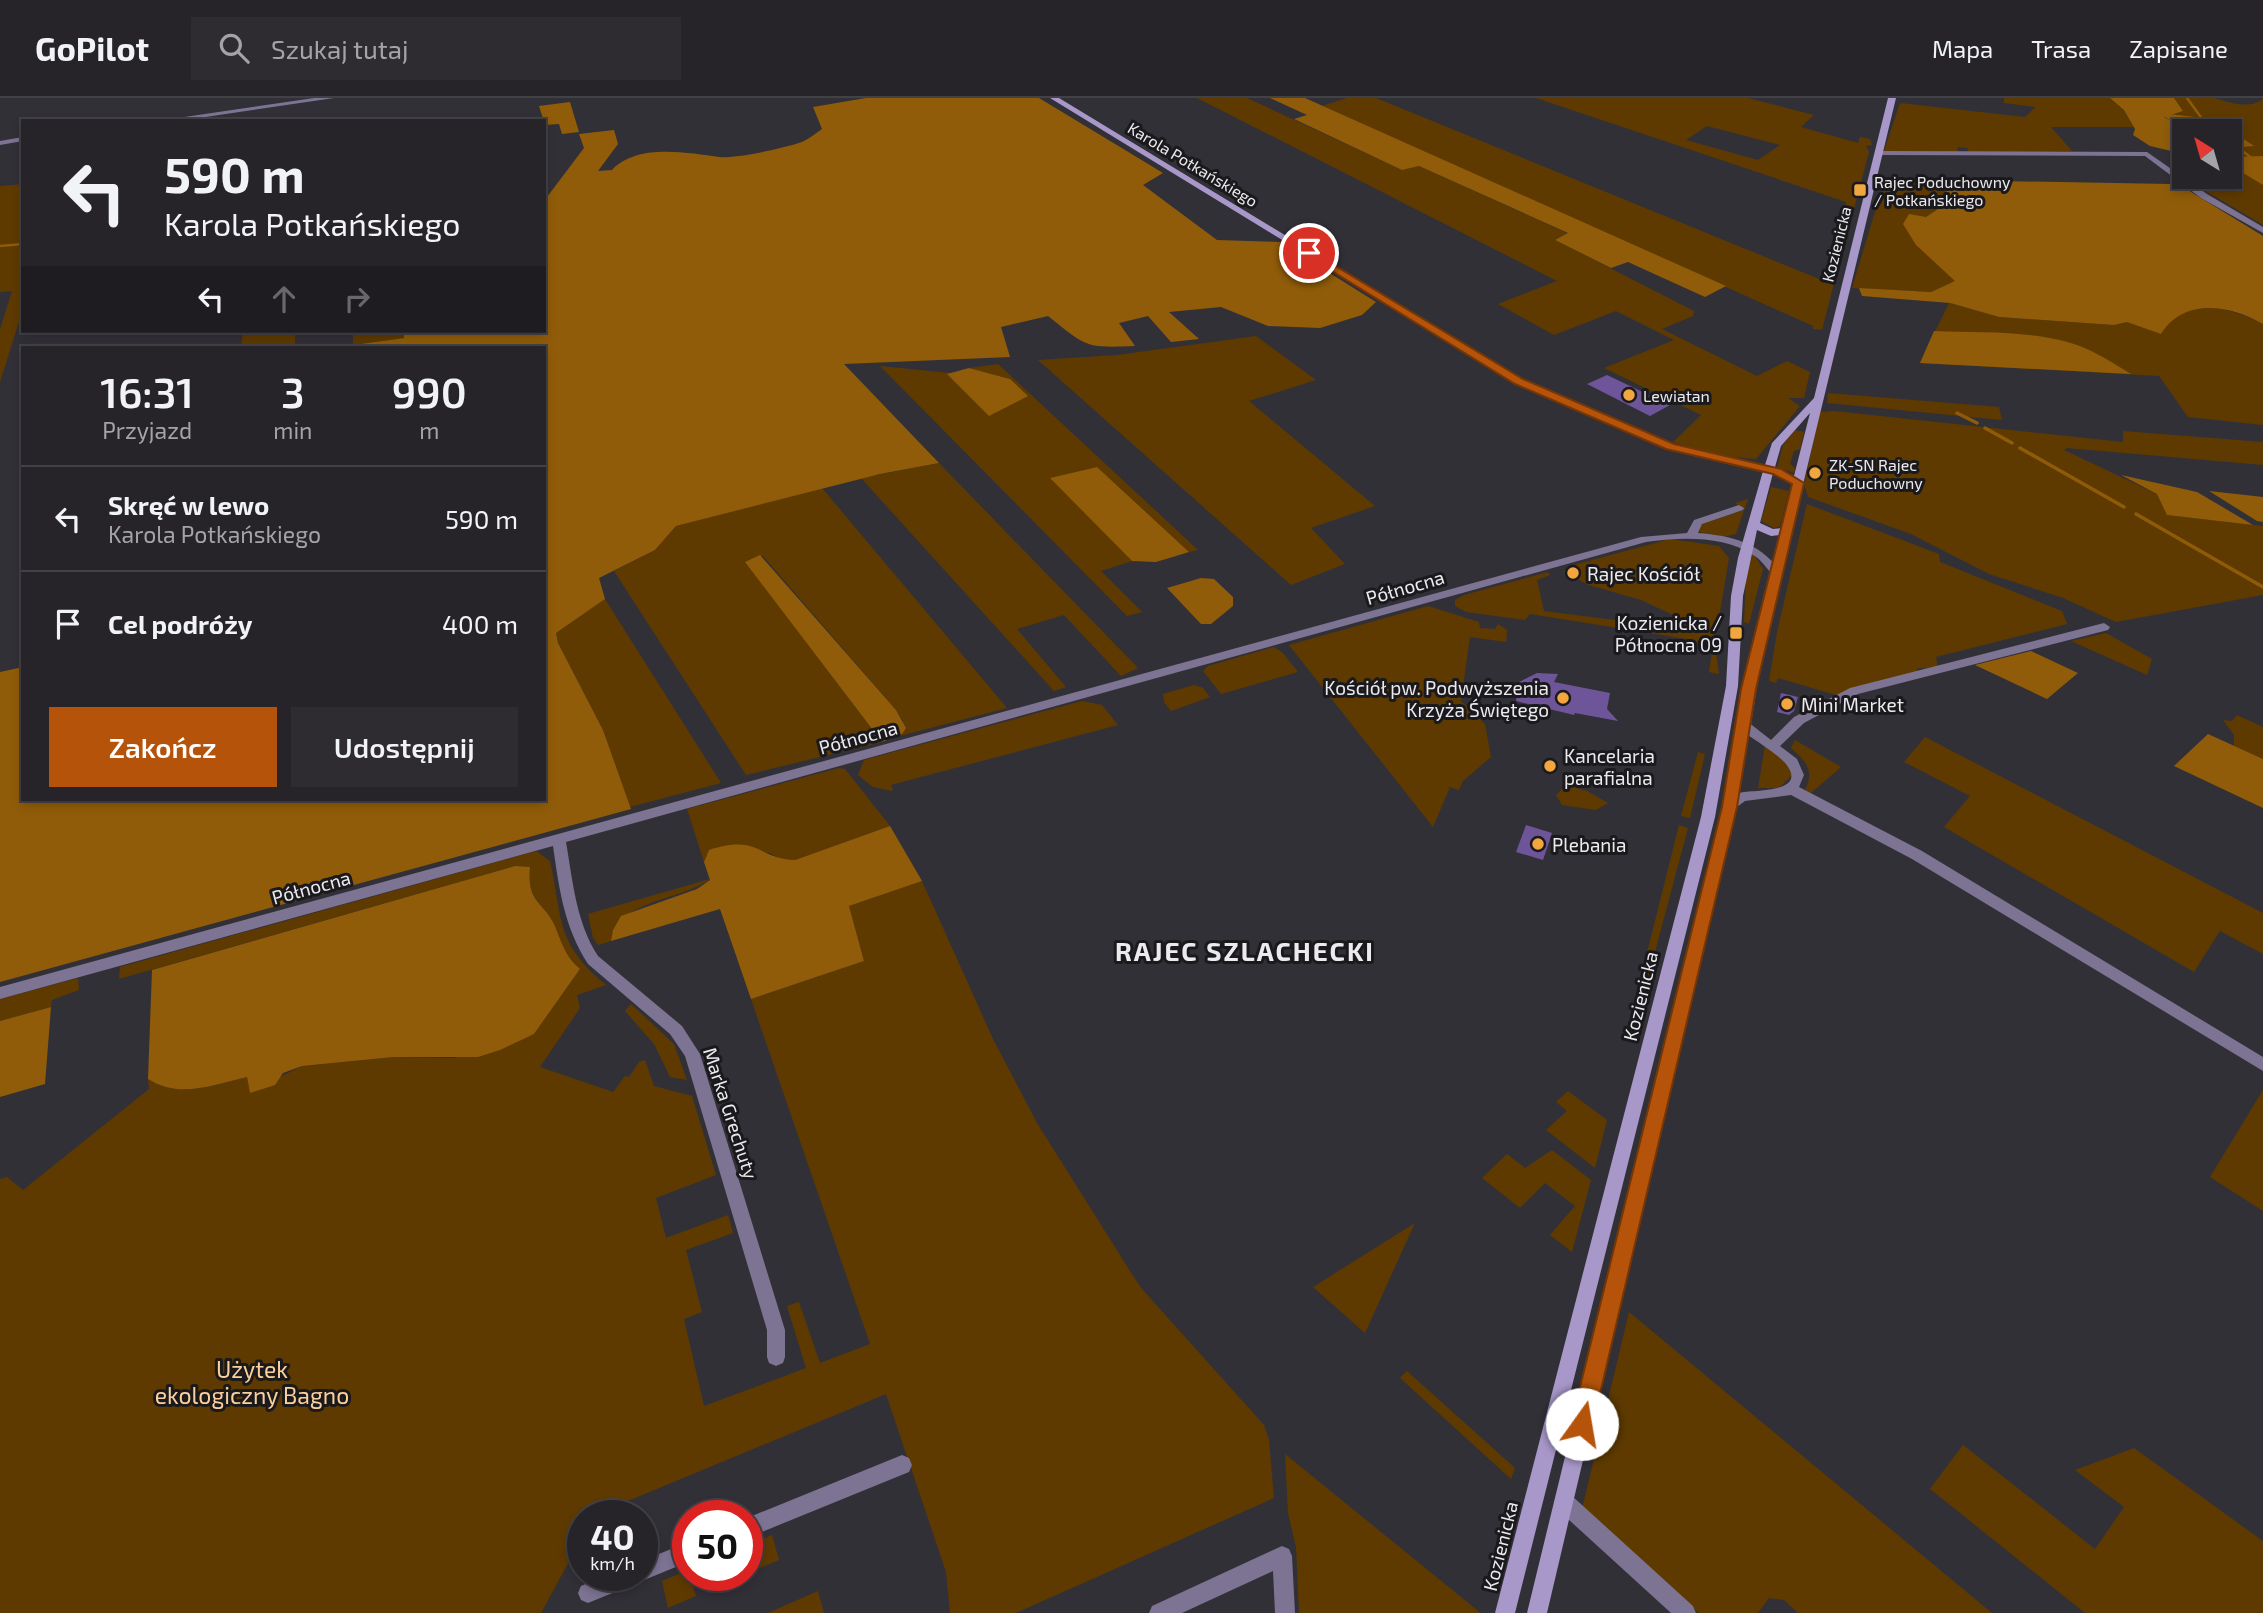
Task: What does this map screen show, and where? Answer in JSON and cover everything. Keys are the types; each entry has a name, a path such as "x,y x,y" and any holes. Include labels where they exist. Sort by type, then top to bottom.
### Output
{"main road":[{"name":"Karola Potkańskiego","path":"1054,98 1501,371 1670,446 1737,463 1767,475"},
{"name":"Kozienicka","path":"1537,1613 1730,807 1743,725 1816,400 1892,98"},
{"name":"Kozienicka","path":"1505,1613 1708,817 1732,686 1737,596 1746,552 1776,445 1816,400"},
{"path":"1767,475 1786,475 1798,483"},
{"path":"1754,524 1771,533 1786,530"}],"street":[{"path":"176,119 330,98"},
{"path":"0,142 21,139"},
{"path":"1879,153 2147,154 2204,196 2263,230"},
{"path":"1690,536 1698,522 1740,508"},
{"name":"Północna","path":"0,993 1645,539 1690,536 1728,543 1746,552 1760,555 1776,572"},
{"path":"1773,746 1799,720 1854,691 2104,628"},
{"path":"1730,807 1741,797 1778,795 1791,789 1796,782 1796,768 1773,746 1743,725"},
{"path":"1718,763 1733,783 1752,795"},
{"path":"1791,789 1916,855 2263,1065"},
{"name":"Marka Grechuty","path":"559,840 573,924 585,949 593,960 676,1030 692,1054 776,1331 776,1357"},
{"path":"763,1521 902,1465"},
{"path":"1564,1502 1686,1613"},
{"path":"1159,1613 1282,1556 1286,1613"},
{"path":"588,1593 593,1591"}],"green space":[{"path":"1197,98 1247,98 1402,170 1419,166 1569,234 1555,240 1694,311 1693,316 1662,329 1757,376 1787,361 1810,372 1804,398 1788,398 1800,406 1756,459 1722,456 1673,442 1701,415 1604,368 1674,340 1616,311 1554,335 1498,304 1557,281"},
{"path":"1347,98 1376,98 1824,281 1836,238 1845,240 1822,330 1813,329 1813,326 1322,106"},
{"path":"1536,98 1748,98 1814,115 1801,127 1858,143 1860,137 1870,139 1872,145 1866,146 1869,152 1847,235 1837,232 1846,202","holes":["1707,126 1780,145 1758,160 1686,140"]},
{"path":"2004,98 2110,98 2124,110 2134,127 2051,127 2072,151 1969,152 1967,148 1957,147 1958,152 1884,151 1900,103 2025,117 2036,107 2004,103"},
{"path":"2174,98 2214,98 2245,105 2263,99 2263,225 2202,189 2242,189 2242,147 2252,146 2242,139 2242,119 2170,114 2183,111"},
{"path":"1884,182 1985,182 1950,185 1945,194 1945,205 1926,217 1931,257 1956,281 1931,292 1852,288"},
{"path":"21,184 21,315 0,382 0,329 12,291 0,292 0,186"},
{"path":"1949,303 1999,317 2114,325 2127,322 2167,324 2197,307 2221,309 2249,318 2263,324 2263,425 2188,417 2159,376 1920,363"},
{"path":"243,333 295,333 295,346 241,346"},
{"path":"353,333 404,333 404,338 353,345"},
{"path":"1256,336 1316,380 1249,401 1375,506 1311,528 1345,564 1291,585 1038,360 1117,355"},
{"path":"998,364 1198,550 1189,552 1097,467 1051,478 1132,561 1101,571 1142,612 1127,616 880,366 1010,379 969,368"},
{"path":"1828,393 1999,407 2002,420 1827,403"},
{"path":"1834,411 2123,442 2123,431 2263,442 2263,465 2067,448 2064,450 2157,494 2168,515 2263,526 2263,595 2116,622 2063,598 1989,574 1911,534 1808,497 1804,484 1820,412"},
{"path":"1795,430 1804,432 1800,449 1794,451 1790,464 1795,468 1794,473 1777,467 1783,445"},
{"path":"939,463 1138,668 1121,676 1064,615 1017,629 1066,687 1054,691 861,478"},
{"path":"1771,487 1789,491 1780,526 1774,528 1761,521"},
{"path":"822,488 1007,708 896,737 902,734 903,721 896,710 763,556 746,562 882,742 746,775 614,571 655,550 676,526"},
{"path":"1748,499 1736,534 1723,537 1699,532 1701,524 1744,510 1735,503"},
{"path":"1807,504 1939,554 1940,562 2062,611 2067,624 1936,657 1938,669 1918,668 1916,673 1836,695 1778,678 1776,683 1769,681 1777,632"},
{"path":"1670,539 1719,546 1729,558 1717,630 1713,630 1719,674 1709,672 1713,644 1698,641 1689,647 1687,639 1530,614 1525,620 1466,612 1455,606 1455,600 1464,595 1548,572 1550,575 1537,580 1544,611 1677,628 1673,615 1641,600 1589,585 1563,572 1570,566"},
{"path":"1753,553 1763,569 1749,624 1744,622 1746,576"},
{"path":"605,599 721,783 630,807 603,730 558,643 556,633"},
{"path":"1428,606 1479,622 1480,628 1495,629 1498,624 1507,630 1506,642 1470,637 1461,701 1485,724 1491,757 1463,781 1459,790 1450,787 1433,827 1289,645"},
{"path":"2106,633 2152,659 2147,675 2071,641"},
{"path":"1274,647 1282,652 1298,672 1221,694 1203,671 1208,666"},
{"path":"1194,685 1203,688 1210,697 1171,711 1164,702 1163,694"},
{"path":"1082,701 1102,705 1118,725 891,785 893,791 873,787 858,775 864,760"},
{"path":"2237,715 2263,727 2263,759 2234,746 2234,735 2223,720 2232,721"},
{"path":"1925,737 2263,913 2263,954 2220,931 2194,972 1944,827 1970,796 1904,762"},
{"path":"1795,740 1841,767 1811,793 1805,790 1809,777 1807,767 1791,748"},
{"path":"1765,746 1785,759 1792,775 1779,788 1758,788"},
{"path":"1698,752 1705,754 1690,818 1681,816"},
{"path":"839,768 845,769 890,826 795,860 782,860 770,853 709,850 704,862 687,809"},
{"path":"1566,785 1587,791 1608,803 1596,810 1562,805 1556,795"},
{"path":"1679,825 1688,828 1643,997 1637,993"},
{"name":"Użytek ekologiczny Bagno","path":"536,851 550,861 560,915 569,942 589,970 606,985 577,995 580,1008 540,1067 613,1092 625,1076 629,1077 639,1062 645,1060 654,1086 692,1096 716,1175 656,1198 666,1238 728,1215 733,1233 686,1250 702,1312 684,1319 704,1406 806,1368 787,1306 799,1302 820,1363 870,1344 751,999 864,961 849,906 922,881 993,1039 1037,1123 1130,1271 1142,1289 1264,1425 1269,1440 1274,1498 1016,1613 950,1613 946,1572 886,1394 630,1500 567,1500 567,1565 541,1613 0,1613 0,1179 7,1177 23,1190 149,1089 148,1079 160,1085 184,1089 247,1077 250,1092 302,1066 394,1057 455,1058 534,1034 580,969 567,954 550,917 533,895 530,867 515,866 119,979 120,967"},
{"path":"710,879 683,892 652,902 625,917 616,927 611,941 598,945 593,938 588,914"},
{"path":"78,978 79,990 52,1000 51,1007 0,1021 0,999"},
{"path":"631,1004 674,1044 687,1080 670,1077 654,1044 625,1011"},
{"path":"2263,1090 2263,1211 2210,1177"},
{"path":"1568,1091 1607,1120 1595,1168 1546,1130 1567,1111 1556,1102"},
{"path":"1552,1150 1591,1180 1572,1252 1550,1235 1575,1206 1545,1183 1520,1208 1482,1178 1507,1154 1525,1168"},
{"path":"1415,1223 1409,1236 1365,1333 1313,1287"},
{"path":"1629,1312 1992,1613 1798,1613 1784,1600 1769,1598 1758,1613 1699,1613 1582,1509"},
{"path":"1407,1371 1515,1468 1511,1479 1400,1378"},
{"path":"1963,1445 2095,1549 2124,1507 2075,1470 2134,1448 2263,1541 2263,1613 2085,1613 1930,1489"},
{"path":"1285,1454 1480,1613 1299,1613 1296,1547 1288,1513"},
{"path":"772,1535 779,1560 763,1567 763,1539"},
{"path":"672,1577 672,1591 694,1591 696,1596 668,1608 662,1581"},
{"path":"818,1591 824,1613 768,1613"}],"shaded area":[{"path":"866,98 1039,98 1163,173 1143,185 1217,240 1280,242 1376,302 1362,315 1320,328 1268,326 1221,307 1169,312 1199,339 1171,342 1148,316 1119,323 1135,346 1095,346 1079,340 1048,316 1001,327 1010,357 844,364 939,463 880,474 676,526 655,550 599,578 605,599 556,633 558,643 603,730 631,809 0,982 0,672 21,667 21,801 546,801 546,346 346,346 404,338 404,333 546,333 546,198 584,148 579,134 614,130 618,144 598,171 612,170 635,156 649,153 737,156 804,141 822,129 813,107"},
{"path":"1270,98 1305,98 1726,286 1705,297 1628,262 1611,268 1555,240 1568,233 1419,166 1402,170 1294,119 1307,115"},
{"path":"2110,98 2174,98 2183,111 2164,117 2172,121 2172,151 2150,146 2133,135 2135,129 2124,110"},
{"path":"570,102 579,132 562,134 559,124 546,125 539,106"},
{"path":"2170,114 2214,119 2172,119 2172,121 2163,116"},
{"path":"2242,138 2254,146 2242,147"},
{"path":"2263,156 2263,185 2242,172 2242,157"},
{"path":"1997,181 2170,184 2172,189 2186,189 2263,236 2263,324 2236,312 2208,308 2182,314 2161,334 2127,322 2114,325 1999,317 1950,303 1862,296 1859,288 1931,292 1955,281 1916,245 1903,224 1909,214 1926,217 1944,205 1945,194 1950,185"},
{"path":"1934,331 2040,336 2089,350 2131,374 1920,363"},
{"path":"969,368 1010,379 1028,396 989,416 947,374"},
{"path":"1097,467 1189,552 1156,562 1132,561 1050,478"},
{"path":"2121,475 2197,492 2253,525 2167,515 2157,494"},
{"path":"2209,491 2263,497 2263,522 2257,521"},
{"path":"760,555 896,710 906,728 902,734 882,742 745,562"},
{"path":"1201,578 1214,579 1233,597 1233,606 1211,624 1201,624 1167,588"},
{"path":"2031,651 2078,673 2047,699 1975,665"},
{"path":"2208,734 2263,759 2263,808 2174,766"},
{"path":"890,826 922,881 849,906 864,961 751,999 720,909 611,941 613,930 621,916 697,889 710,880 704,862 709,850 725,846 748,846 795,860"},
{"path":"515,866 530,867 533,895 550,917 567,954 580,969 534,1034 478,1057 394,1057 302,1066 283,1073 275,1085 250,1093 247,1077 184,1089 160,1085 148,1079 152,970"},
{"path":"51,1007 45,1084 0,1097 0,1021"}],"building":[{"name":"Lewiatan","path":"1607,375 1670,405 1650,416 1587,384"},
{"name":"Kościół pw. Podwyższenia Krzyża Świętego","path":"1537,673 1558,674 1554,682 1610,693 1607,709 1618,721 1575,713 1574,715 1516,701 1518,691 1515,684"},
{"name":"Mini Market","path":"1781,693 1798,697 1794,711 1789,715 1777,712"},
{"name":"Plebania","path":"1526,825 1552,833 1543,860 1516,852"}],"waterway":[{"path":"2187,98 2202,119"},
{"path":"2242,150 2263,167"},
{"path":"0,246 21,244"},
{"path":"1957,413 1977,423"},
{"path":"1985,428 2012,443"},
{"path":"2020,448 2124,507"},
{"path":"2136,514 2263,587"}],"place":[{"name":"Rajec Poduchowny / Potkańskiego","path":"1860,190"},
{"name":"Lewiatan","path":"1629,395"},
{"name":"ZK-SN Rajec Poduchowny","path":"1815,473"},
{"name":"Rajec Kościół","path":"1573,573"},
{"name":"Kozienicka / Północna 09","path":"1736,633"},
{"name":"Kościół pw. Podwyższenia Krzyża Świętego","path":"1563,698"},
{"name":"Mini Market","path":"1787,704"},
{"name":"Kancelaria parafialna","path":"1550,766"},
{"name":"Plebania","path":"1538,844"}],"district":[{"name":"RAJEC SZLACHECKI","path":"1245,950"}],"route":[{"path":"1309,253 1519,381 1670,446 1692,454 1777,471 1798,483 1748,689 1730,807 1582,1424"}]}
